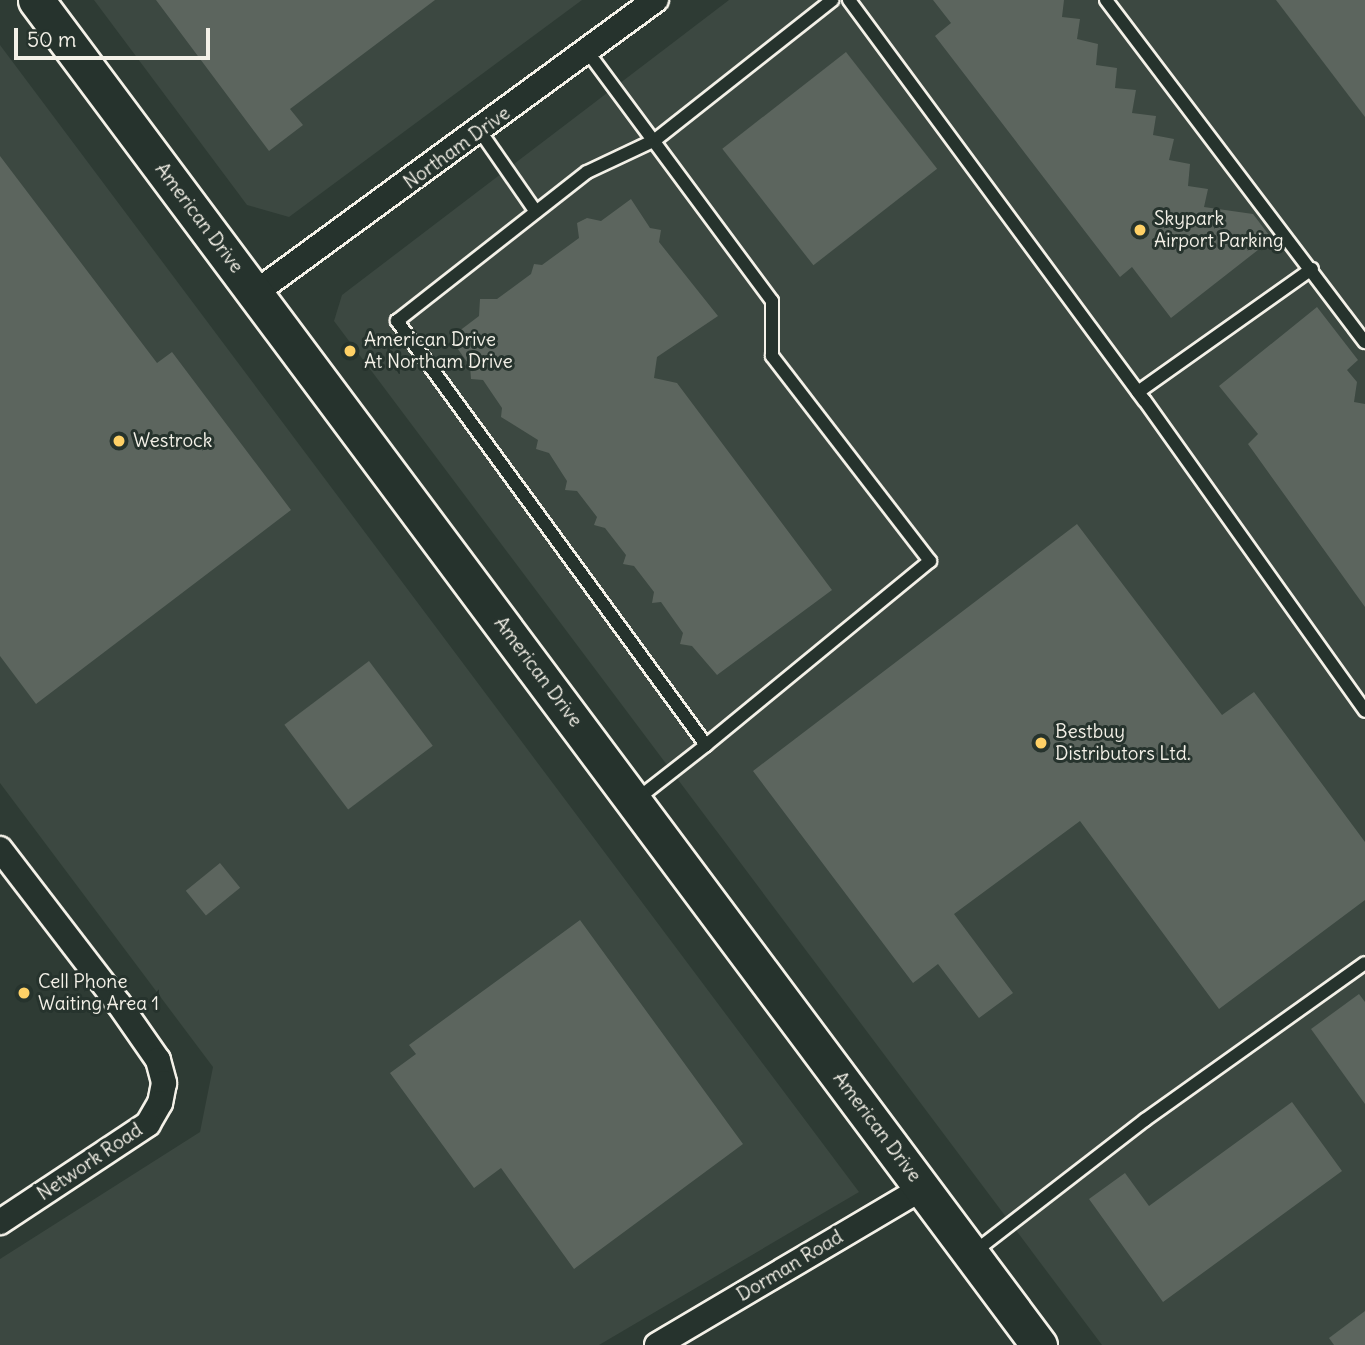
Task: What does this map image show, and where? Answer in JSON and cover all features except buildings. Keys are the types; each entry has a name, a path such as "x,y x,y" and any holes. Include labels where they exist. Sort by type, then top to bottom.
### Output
{"street":[{"name":"American Drive","path":"36,0 1039,1345"},
{"name":"Northam Drive","path":"255,293 656,0"},
{"name":"Network Road","path":"0,849 119,1004 158,1060 164,1083 160,1104 148,1124 0,1222"},
{"name":"Dorman Road","path":"657,1345 923,1188"}],"lane":[{"path":"706,746 397,321 587,172 655,141 832,0"},
{"path":"849,0 1138,392 1365,711"},
{"path":"1106,0 1365,342"},
{"path":"587,51 772,301 772,356 930,561 706,746 635,801"},
{"path":"480,131 536,212"},
{"path":"1138,392 1312,269"},
{"path":"972,1254 1145,1120 1365,963"}],"shaded area":[{"path":"94,0 582,0 289,217 247,205"},
{"path":"729,0 1365,0 1365,1345 1102,1345 334,321 342,295"},
{"path":"0,45 859,1192 599,1345 0,1345 0,1259 200,1132 213,1067 0,783"}],"place":[{"name":"Skypark Airport Parking","path":"1140,230"},
{"name":"American Drive At Northam Drive","path":"350,351"},
{"name":"Westrock","path":"119,441"},
{"name":"Bestbuy Distributors Ltd.","path":"1041,743"},
{"name":"Cell Phone Waiting Area 1","path":"24,993"}]}
